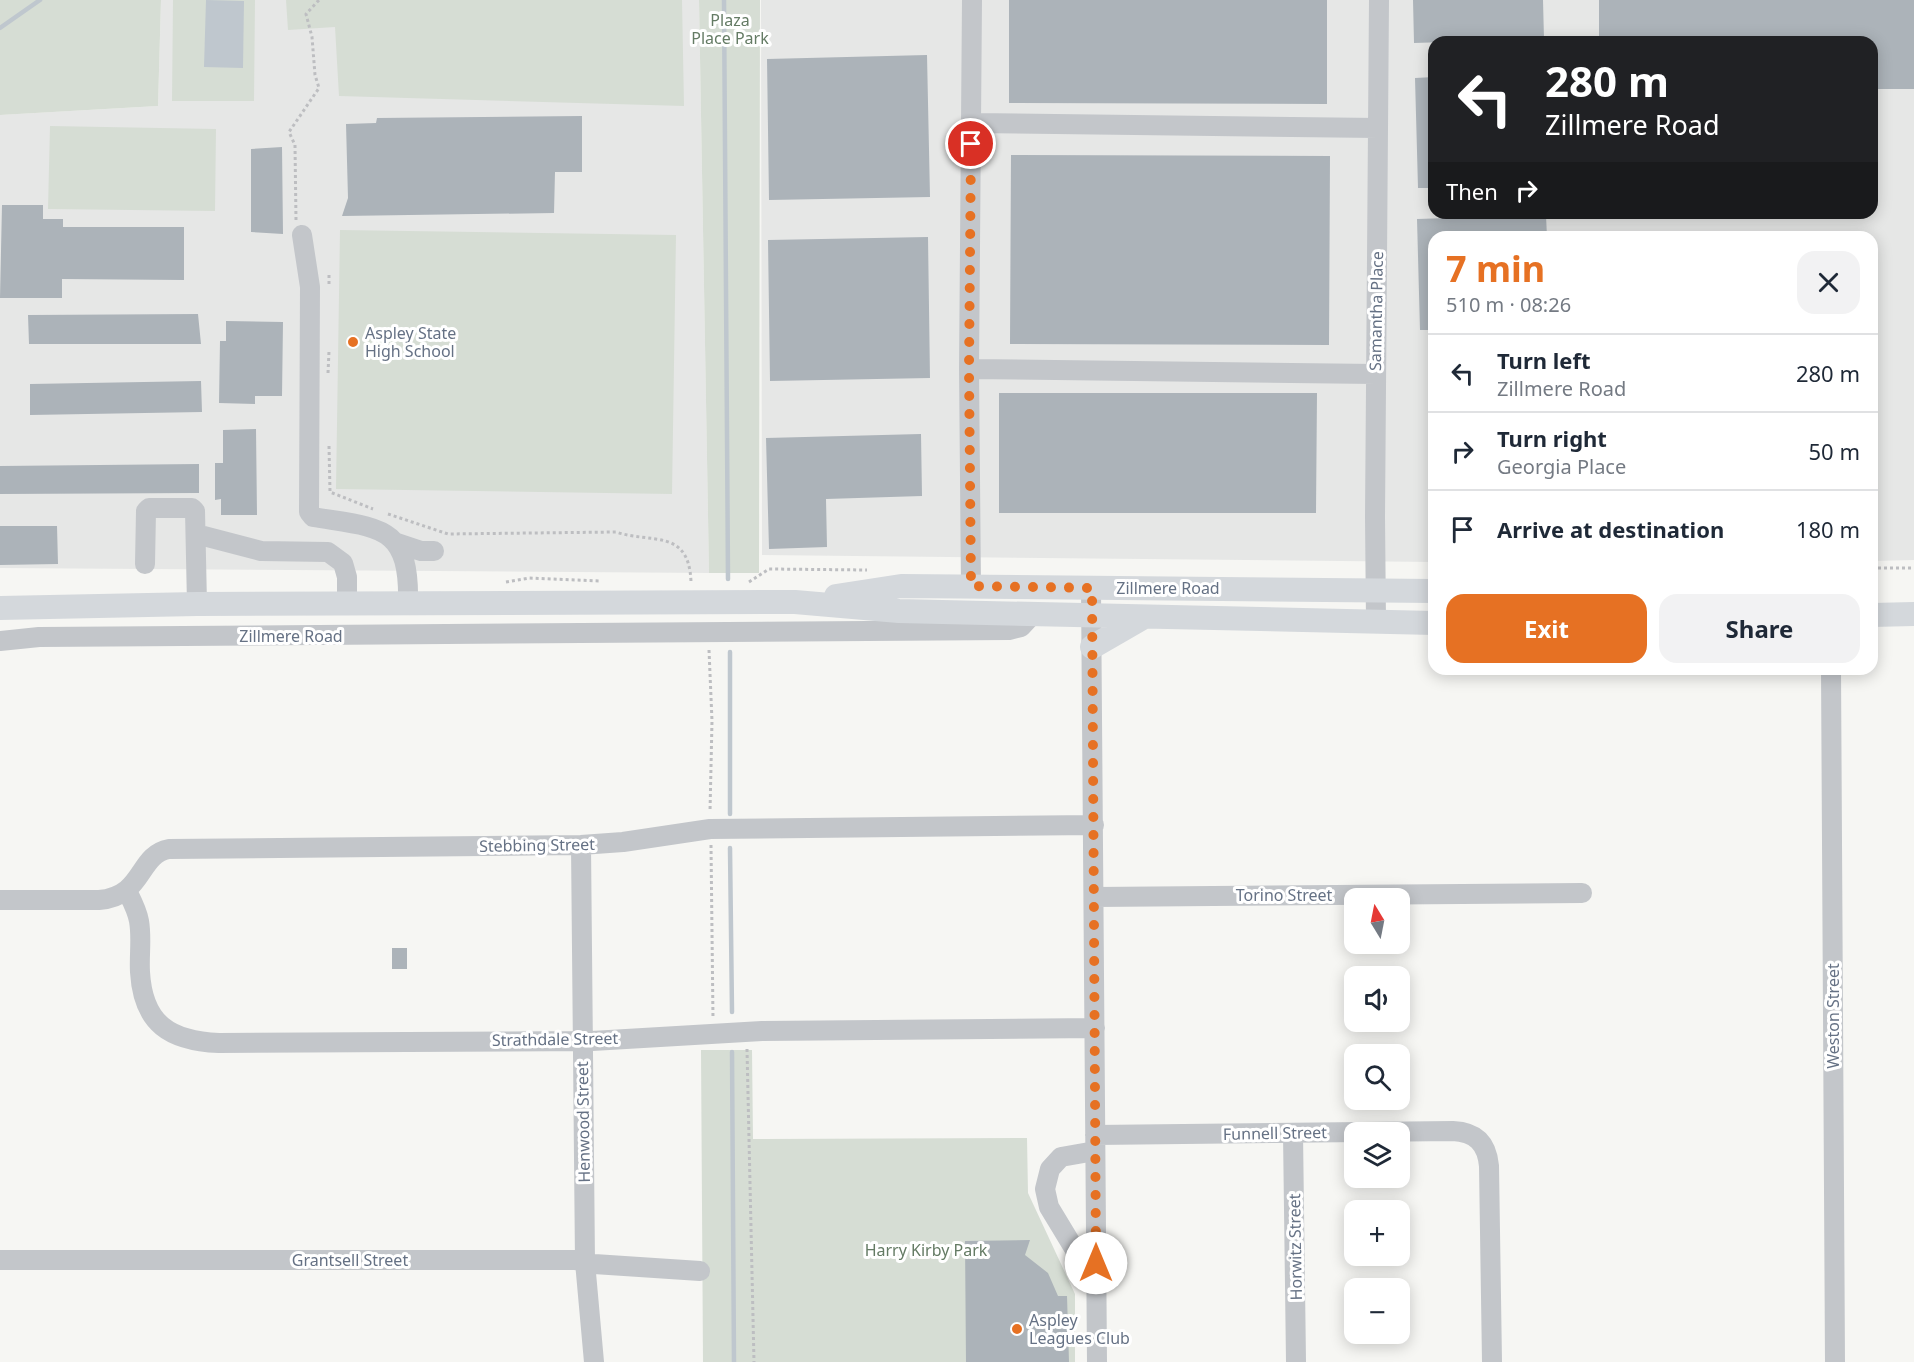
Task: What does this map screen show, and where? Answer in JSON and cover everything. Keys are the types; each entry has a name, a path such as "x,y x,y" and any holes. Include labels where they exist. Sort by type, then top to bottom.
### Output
{"main road":[{"name":"Zillmere Road","path":"795,602 901,586 1428,591"},
{"name":"Zillmere Road","path":"0,608 582,601 795,602 899,611 1428,622"},
{"path":"1878,615 1914,614"},
{"path":"1092,647 1144,617"}],"street":[{"path":"971,586 969,369 972,0"},
{"name":"Samantha Place","path":"1376,622 1374,517 1379,0"},
{"path":"971,123 1378,128"},
{"path":"302,235 310,287 309,512 313,518 373,527 391,536 406,560 408,603"},
{"path":"969,369 1376,374"},
{"path":"146,564 146,511 149,508 192,508 195,511 197,604"},
{"path":"196,534 261,551 328,552 343,562 347,577 347,603"},
{"path":"397,543 421,551 434,551"},
{"path":"1092,588 1097,1362"},
{"path":"582,601 583,634"},
{"name":"Zillmere Road","path":"0,641 39,637 1009,630 1021,627 1034,614"},
{"name":"Weston Street","path":"1831,675 1835,1362"},
{"name":"Stebbing Street","path":"127,891 138,880 153,855 169,849 581,845 623,842 710,829 1094,825"},
{"name":"Henwood Street","path":"581,845 585,1262 594,1362"},
{"path":"0,900 108,899 127,891"},
{"name":"Strathdale Street","path":"127,891 138,920 141,986 148,1009 165,1029 187,1041 219,1043 583,1040 713,1033 1095,1028"},
{"name":"Torino Street","path":"1095,897 1582,893"},
{"name":"Funnell Street","path":"1096,1285 1049,1207 1046,1189 1050,1169 1061,1157 1095,1143 1293,1133 1463,1131 1484,1145 1489,1166 1492,1362"},
{"name":"Horwitz Street","path":"1293,1133 1296,1362"},
{"name":"Grantsell Street","path":"0,1260 585,1262 700,1271"}],"path":[{"path":"302,235 296,220 295,145 289,132 319,88 315,75 312,37 306,14 319,0"},
{"path":"329,275 329,286"},
{"path":"323,373 329,373 329,340"},
{"path":"329,446 330,492 435,532 448,534 616,532 630,537 668,541 682,552 689,570 690,587"},
{"path":"1878,568 1914,568"},
{"path":"745,586 759,573 769,569 875,570"},
{"path":"499,583 529,579 605,582"},
{"path":"708,646 712,730 710,829 713,1033"},
{"path":"747,1046 754,1362"}],"shaded area":[{"name":"Aspley State High School","path":"161,0 699,0 709,573 0,568 0,115 158,106"},
{"path":"206,0 244,1 243,68 204,67"},
{"path":"761,0 1914,0 1914,560 1878,561 1878,231 1428,231 1428,562 762,555"}],"green space":[{"path":"0,0 161,0 158,106 0,115"},
{"path":"173,0 255,0 254,101 172,101"},
{"path":"286,0 682,0 684,106 339,96 335,27 288,30"},
{"name":"Plaza Place Park","path":"699,0 760,0 759,573 709,573"},
{"path":"50,126 216,129 215,211 48,209"},
{"path":"340,230 676,235 672,494 336,489"},
{"name":"Harry Kirby Park","path":"701,1050 752,1050 753,1139 1027,1138 1028,1193 1075,1294 1075,1362 703,1362"}],"building":[{"path":"1009,0 1327,0 1327,104 1009,103"},
{"path":"1413,0 1543,0 1544,36 1428,36 1428,43 1414,43"},
{"path":"1599,0 1914,0 1914,89 1878,89 1878,36 1599,36"},
{"path":"927,55 930,197 769,200 767,59"},
{"path":"1428,77 1428,188 1418,188 1415,78"},
{"path":"582,116 582,172 555,172 554,213 342,216 348,198 346,124 376,123 377,118"},
{"path":"282,147 283,234 251,232 251,149"},
{"path":"1011,155 1330,156 1329,345 1010,344"},
{"path":"2,205 43,205 43,219 63,219 63,227 184,227 184,280 62,279 62,298 0,298"},
{"path":"1417,219 1546,219 1547,231 1428,231 1428,330 1420,330"},
{"path":"928,237 930,378 770,381 768,240"},
{"path":"198,314 201,344 29,344 28,315"},
{"path":"226,321 283,322 282,396 255,396 255,404 219,403 220,341 226,341"},
{"path":"201,381 202,412 30,415 30,384"},
{"path":"999,393 1317,393 1316,513 999,513"},
{"path":"256,429 257,515 221,515 221,499 215,500 215,463 223,463 223,430"},
{"path":"921,434 922,496 826,499 827,547 769,549 766,438"},
{"path":"199,464 199,493 0,494 0,466"},
{"path":"0,526 57,526 58,564 0,565"},
{"path":"392,948 407,948 407,969 392,969"},
{"name":"Aspley Leagues Club","path":"1030,1240 1025,1255 1048,1273 1058,1296 1067,1296 1069,1362 966,1362 965,1241"}],"waterway":[{"path":"0,28 40,0"},
{"path":"724,0 728,579"},
{"path":"730,652 730,814"},
{"path":"730,848 732,1012"},
{"path":"732,1052 734,1362"}],"place":[{"name":"Aspley State High School","path":"353,342"},
{"name":"Aspley Leagues Club","path":"1017,1329"}],"route":[{"path":"971,144 969,516 971,586 1092,588 1096,1263"}]}
